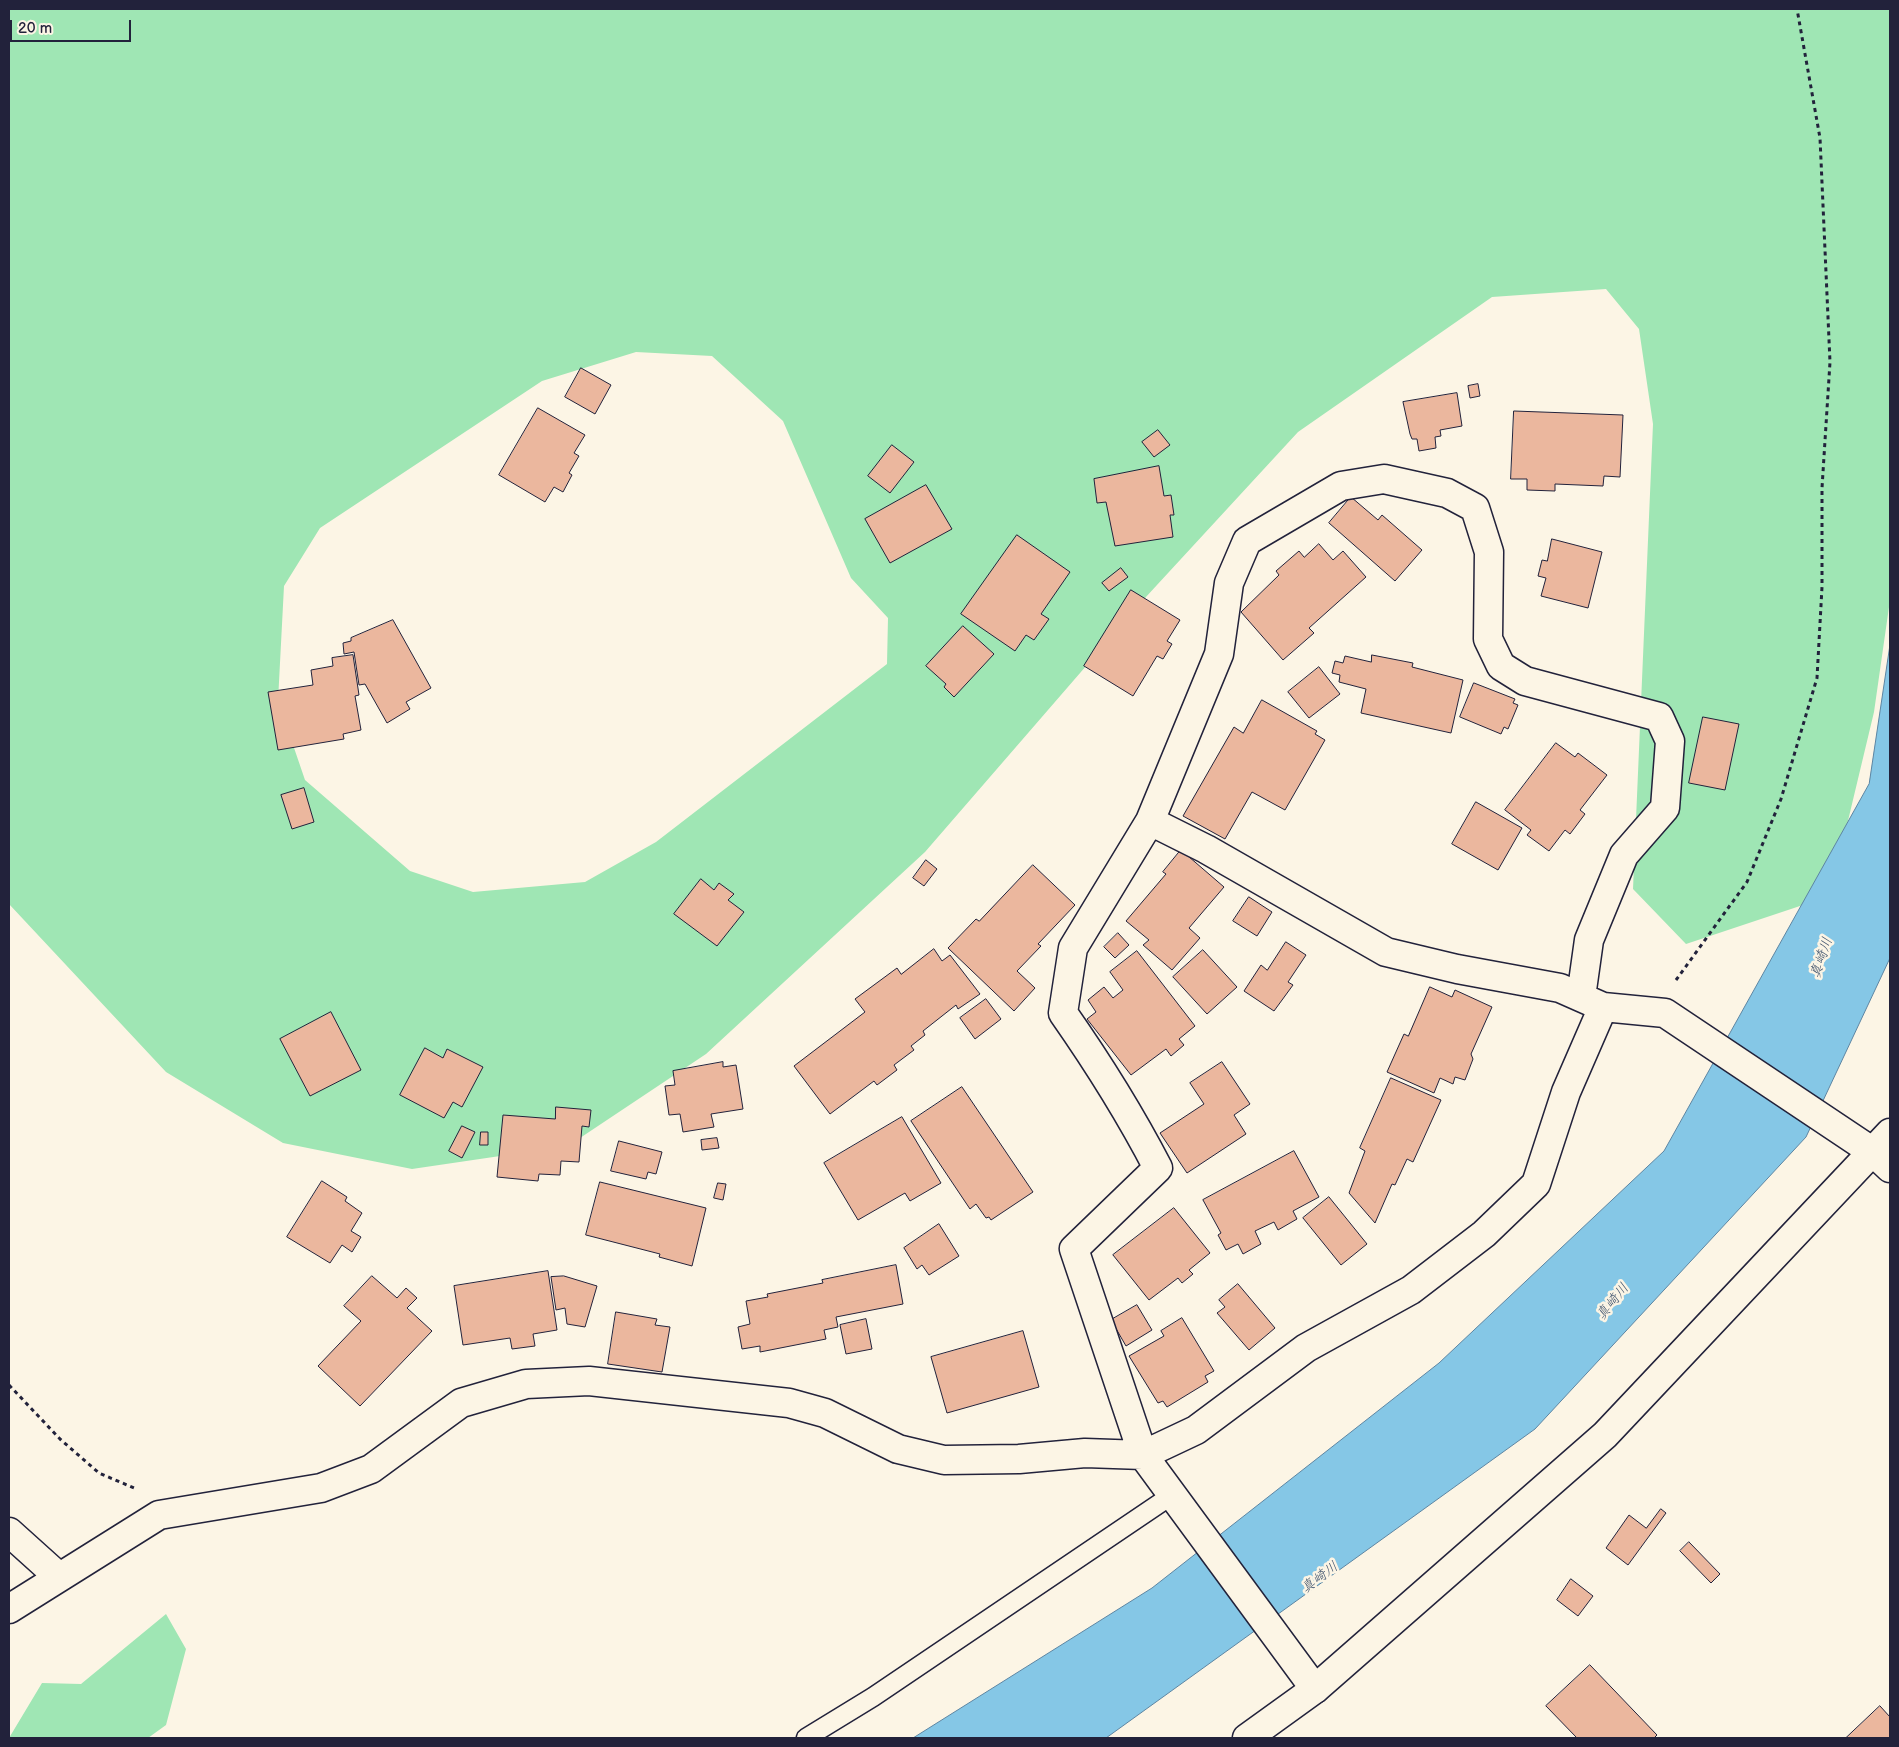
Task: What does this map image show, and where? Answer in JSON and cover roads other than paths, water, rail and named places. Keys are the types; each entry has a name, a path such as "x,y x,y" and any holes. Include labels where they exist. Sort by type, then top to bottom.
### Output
{"street":[{"path":"9,1609 160,1515 321,1488 371,1469 461,1403 526,1384 589,1381 789,1403 825,1413 898,1449 944,1460 1019,1459 1085,1453 1143,1455 1196,1430 1306,1348 1411,1290 1484,1234 1536,1184 1566,1092 1592,1002 1590,940 1624,855 1665,808 1670,741 1659,717 1525,681 1501,666 1488,639 1489,552 1474,508 1447,493 1384,479 1341,486 1247,541 1230,583 1220,654 1150,821 1073,948 1063,1013 1108,1080 1158,1168 1074,1249 1143,1455 1315,1689"},
{"path":"1150,821 1206,849 1386,952 1457,970 1560,988 1592,1002 1665,1013 1805,1107 1884,1151 1605,1435 1315,1689 1247,1738"},
{"path":"9,1532 59,1577"}],"lane":[{"path":"806,1738 874,1697 1172,1495"}],"water":[{"name":"真崎川","path":"1890,645 1890,958 1806,1137 1535,1429 1106,1738 913,1738 1152,1588 1439,1363 1664,1151 1869,784"}]}
